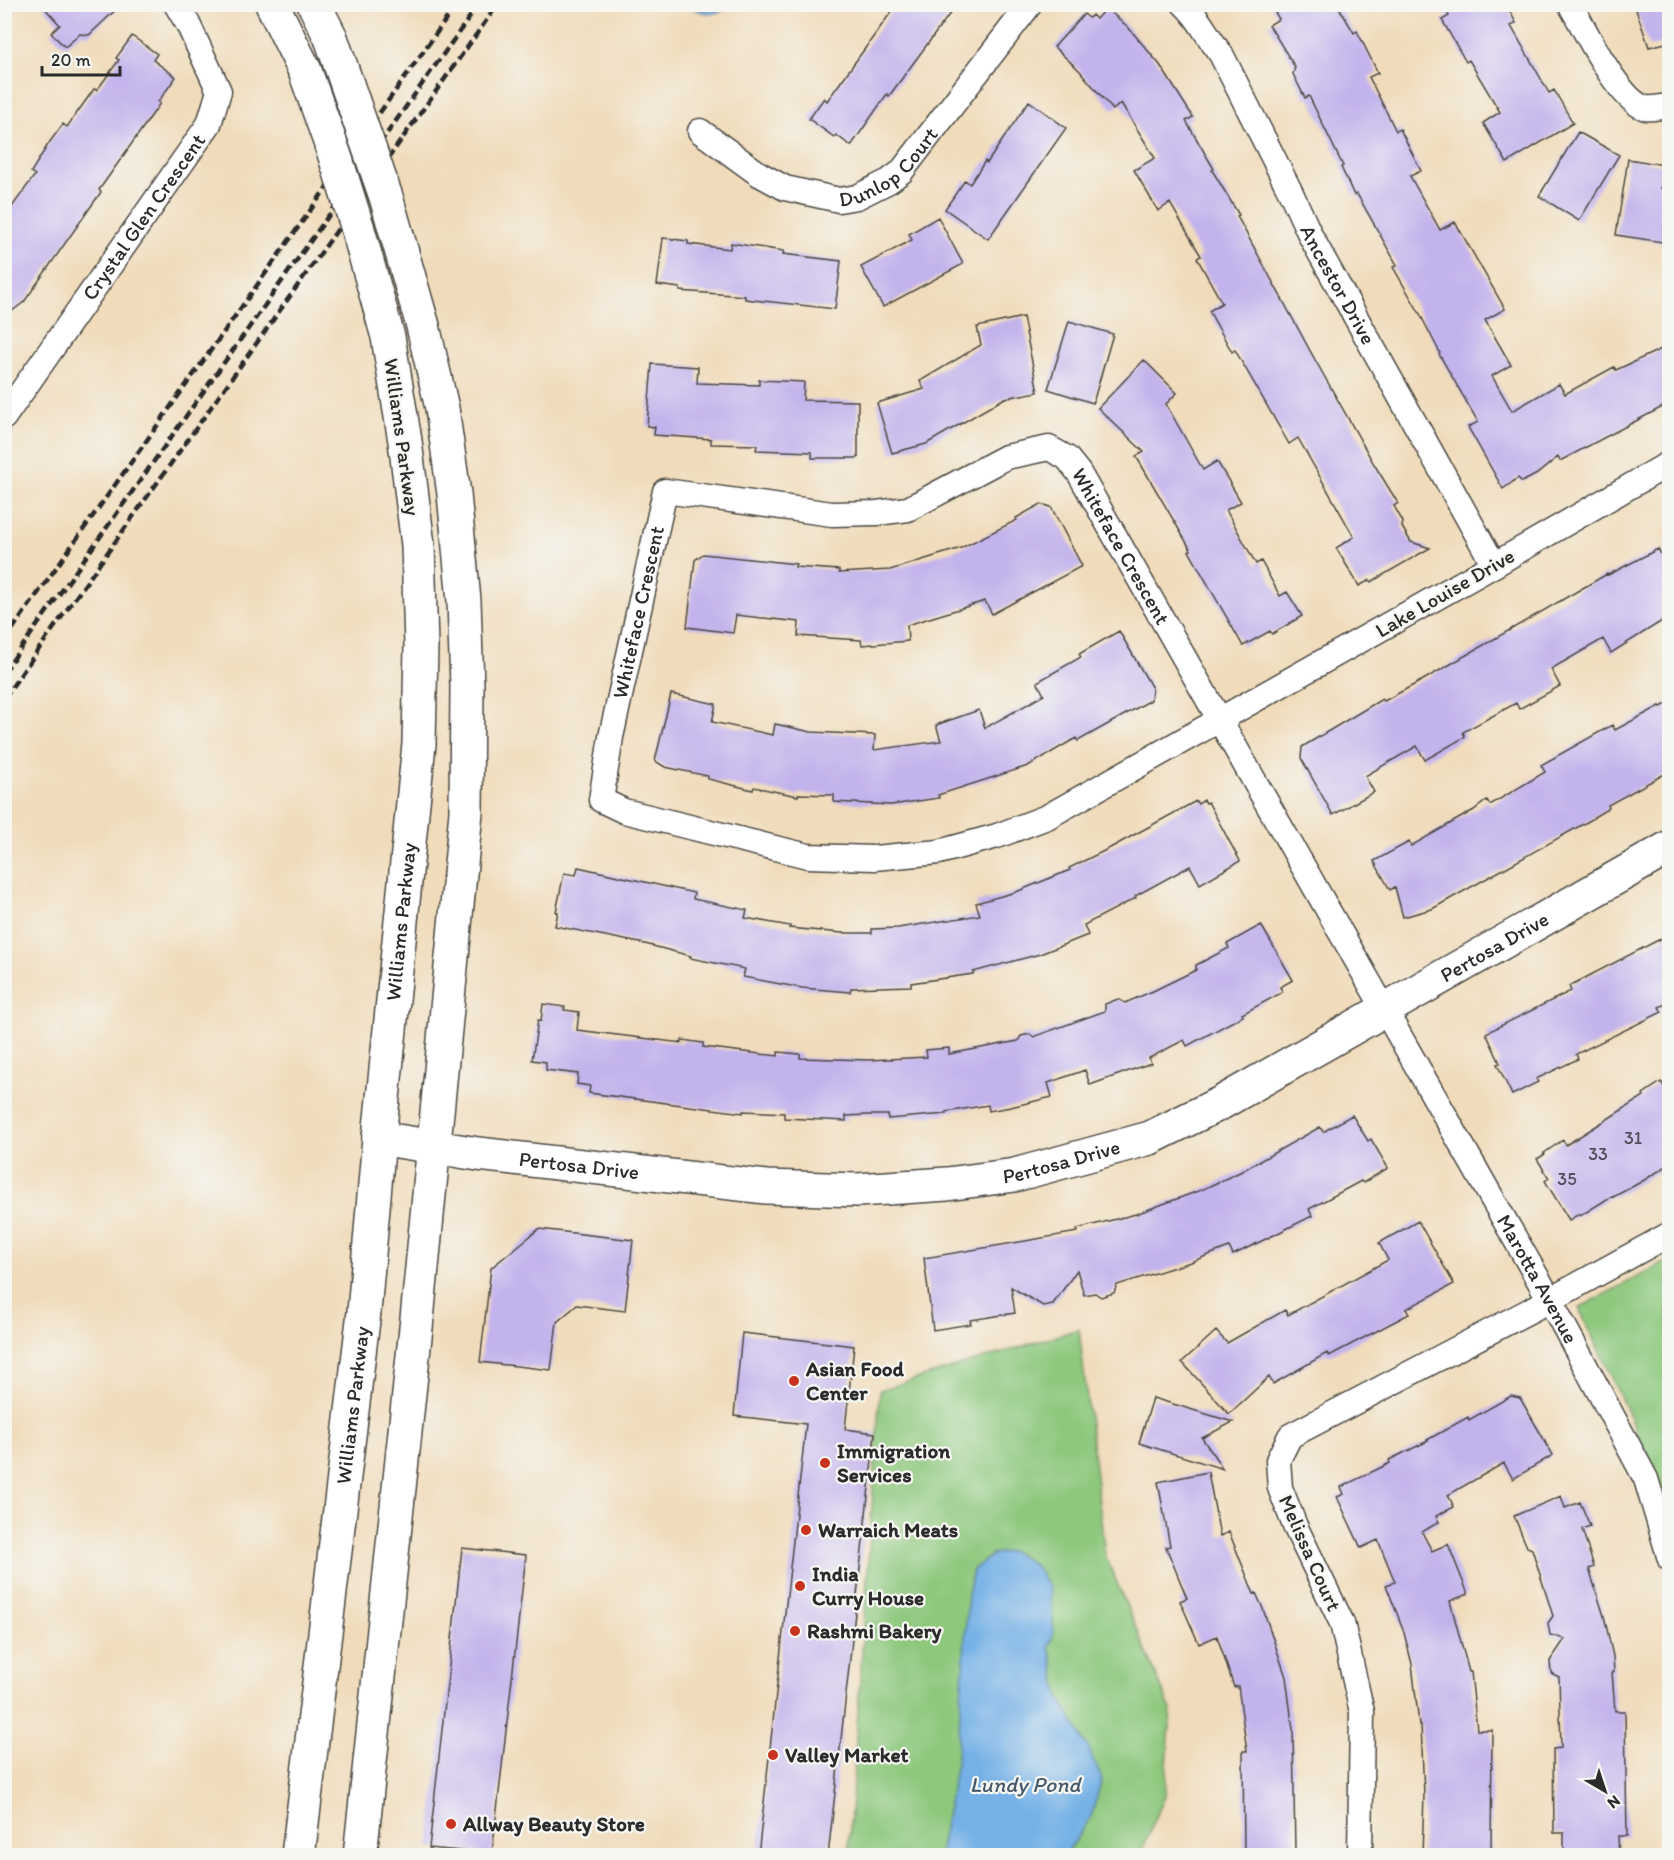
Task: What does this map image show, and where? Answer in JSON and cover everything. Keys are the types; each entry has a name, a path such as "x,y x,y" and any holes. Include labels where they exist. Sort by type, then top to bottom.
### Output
{"main road":[{"name":"Williams Parkway","path":"272,4 305,71 335,156 388,337 405,441 418,545 421,646 419,744 379,1138 364,1312 298,1856"},
{"name":"Williams Parkway","path":"314,4 331,38 386,197 423,326 442,408 454,494 464,601 467,686 466,812 396,1524 360,1856"},
{"name":"Pertosa Drive","path":"379,1138 478,1154 766,1187 857,1190 947,1184 1015,1175 1150,1138 1221,1103 1670,847"}],"street":[{"name":"Crystal Glen Crescent","path":"4,417 209,124 219,91 188,24 176,4"},
{"name":"Dunlop Court","path":"700,130 759,174 785,188 839,200 856,196 889,181 901,172 1030,4"},
{"name":"Ancestor Drive","path":"1184,4 1196,15 1207,36 1221,54 1311,237 1494,565"},
{"path":"1570,4 1608,72 1625,94 1646,108 1670,106"},
{"name":"Whiteface Crescent","path":"1219,721 1047,817 997,837 939,852 874,858 808,856 624,812 601,800 611,737 665,491 832,513 877,513 908,509 1006,456 1049,448 1067,458 1079,473 1385,1008"},
{"name":"Lake Louise Drive","path":"1219,721 1670,464"},
{"name":"Marotta Avenue","path":"1385,1008 1550,1300 1646,1479 1670,1559"},
{"name":"Melissa Court","path":"1360,1856 1362,1712 1342,1623 1295,1526 1280,1488 1278,1460 1290,1436 1550,1300 1670,1234"}],"green space":[{"path":"1669,1260 1669,1518 1661,1485 1579,1308"},
{"path":"1079,1329 1105,1555 1171,1710 1165,1796 1140,1855 848,1856 880,1390"}],"water":[{"path":"687,5 731,5 721,11 710,13"},
{"name":"Lundy Pond","path":"1012,1551 1035,1565 1049,1588 1054,1632 1049,1647 1060,1698 1087,1746 1102,1779 1091,1817 1065,1855 939,1855 957,1758 968,1595 973,1570 993,1554"}],"building":[{"path":"41,4 122,4 89,35 80,34 65,47 51,33 60,25"},
{"path":"897,4 957,4 889,96 887,94 851,146 809,119 824,98 827,101"},
{"path":"1270,4 1337,4 1354,33 1357,31 1378,73 1369,77 1396,131 1400,129 1421,171 1410,176 1440,230 1455,222 1505,309 1485,320 1511,365 1492,376 1512,411 1559,384 1565,394 1614,367 1616,370 1670,345 1670,403 1560,461 1558,457 1537,474 1522,482 1518,478 1503,489 1468,427 1478,422 1393,267 1397,265 1357,194 1354,195 1341,167 1343,166 1309,96 1305,98 1293,74 1295,67 1269,25 1279,19"},
{"path":"1443,4 1506,4 1516,23 1511,26 1549,93 1554,90 1573,123 1507,163 1483,123 1500,112 1469,60 1466,62 1442,20 1449,16"},
{"path":"1634,4 1670,4 1670,42 1649,47"},
{"path":"1106,8 1128,27 1160,65 1193,117 1186,121 1239,215 1237,216 1314,358 1398,503 1394,506 1403,522 1402,527 1411,542 1430,548 1371,582 1370,580 1359,586 1336,548 1354,537 1298,438 1289,444 1235,350 1232,352 1209,311 1222,303 1197,258 1201,256 1170,203 1158,211 1134,170 1155,158 1121,103 1113,110 1079,70 1054,47 1084,14 1089,18 1092,15 1096,19"},
{"path":"132,36 157,54 153,60 176,77 99,190 101,192 24,302 4,317 4,218 35,175 31,172 49,143 63,124 67,127 94,89 97,90 119,60 116,58"},
{"path":"1029,101 1066,128 988,239 945,209 965,180 970,184 985,161 987,163"},
{"path":"1578,132 1619,155 1579,221 1539,196"},
{"path":"1628,159 1665,165 1661,188 1670,189 1662,242 1616,235"},
{"path":"938,217 963,264 883,307 861,267 912,240 909,234"},
{"path":"663,238 688,241 688,244 730,249 731,243 784,251 783,254 841,261 835,309 745,299 745,296 680,291 680,288 657,285"},
{"path":"1023,317 1038,392 1005,398 926,444 892,453 877,403 924,389 920,381 981,345 977,327"},
{"path":"1069,321 1113,334 1093,403 1048,389"},
{"path":"1144,360 1177,393 1166,404 1203,470 1217,461 1241,502 1226,510 1256,564 1261,561 1280,596 1287,592 1302,616 1272,634 1270,631 1243,646 1136,456 1144,452 1098,408"},
{"path":"652,364 698,367 697,383 759,385 759,380 804,382 803,400 858,401 858,458 812,458 812,452 756,450 757,445 711,444 711,439 654,435 655,427 647,426"},
{"path":"1041,504 1051,507 1082,566 992,614 985,601 907,625 908,641 862,645 861,640 798,636 799,622 736,615 733,633 687,627 695,560 703,554 796,564 795,567 839,570 839,573 890,570 961,548 1017,520 1016,518"},
{"path":"1658,549 1662,556 1670,551 1670,616 1611,653 1603,639 1551,669 1560,686 1519,709 1516,703 1463,732 1465,737 1425,760 1417,746 1365,776 1374,792 1333,815 1301,758 1302,747 1382,699 1384,701 1423,680 1607,574"},
{"path":"1119,631 1152,688 1151,700 1078,741 1076,738 1028,766 938,795 939,798 891,805 834,802 834,795 798,794 798,796 754,787 753,790 708,779 708,776 665,767 655,761 671,694 716,704 712,722 773,735 775,724 811,732 875,735 874,750 941,741 936,725 979,710 985,728 1044,695 1037,682 1081,657 1079,654"},
{"path":"1670,702 1670,771 1608,805 1609,808 1594,818 1432,909 1403,917 1395,887 1390,890 1374,861 1409,842 1411,846 1474,810 1487,800 1490,805 1545,772 1541,765 1612,725 1615,730"},
{"path":"1204,800 1208,802 1240,861 1200,884 1190,866 1084,925 1088,935 1040,954 973,972 973,974 911,983 911,986 851,988 850,992 802,988 743,977 745,969 690,958 691,956 645,944 555,926 564,873 576,875 578,867 694,893 693,899 747,910 745,918 790,926 789,928 842,933 872,933 872,929 898,928 980,915 976,903 1016,892 1070,870 1069,868 1196,801 1198,804"},
{"path":"1261,925 1293,980 1280,987 1283,992 1187,1046 1184,1040 1149,1058 1151,1063 1090,1085 1085,1070 1048,1083 1052,1097 1011,1107 989,1111 988,1105 946,1112 946,1114 888,1119 888,1115 846,1116 846,1121 784,1118 784,1113 743,1111 743,1113 589,1093 590,1086 577,1084 578,1074 546,1070 546,1062 532,1060 538,1020 541,1021 543,1004 565,1007 564,1010 579,1012 577,1030 682,1043 682,1040 703,1043 703,1047 778,1056 778,1052 800,1054 800,1058 869,1060 927,1057 926,1050 949,1048 949,1054 1018,1041 1021,1036 1030,1034 1033,1037 1105,1011 1105,1004 1118,999 1125,1003 1196,970 1196,965 1229,948 1227,944"},
{"path":"1670,934 1670,1002 1659,1007 1662,1012 1576,1054 1578,1059 1536,1079 1538,1082 1512,1095 1497,1064 1500,1063 1486,1033 1571,991 1569,986"},
{"path":"1661,1082 1670,1095 1670,1164 1580,1216 1579,1214 1569,1220 1545,1181 1549,1178 1537,1159 1563,1140 1566,1145 1644,1096 1643,1094"},
{"path":"1352,1115 1368,1141 1371,1139 1388,1168 1309,1209 1312,1216 1233,1255 1229,1247 1191,1262 1117,1285 1114,1293 1101,1297 1095,1293 1084,1295 1077,1270 1053,1304 1043,1306 1011,1287 1015,1313 970,1320 971,1324 933,1330 924,1258 1078,1232 1077,1229 1136,1214 1201,1190 1240,1172 1320,1127 1323,1132"},
{"path":"1418,1221 1454,1284 1406,1309 1409,1314 1329,1356 1327,1353 1273,1384 1269,1377 1229,1414 1182,1362 1216,1331 1227,1343 1285,1310 1288,1315 1388,1260 1379,1243"},
{"path":"539,1229 633,1240 625,1311 577,1305 557,1322 551,1370 480,1362 491,1268"},
{"path":"742,1333 854,1346 845,1429 875,1433 828,1856 758,1856 806,1424 734,1416"},
{"path":"1511,1396 1520,1398 1553,1455 1513,1479 1504,1463 1448,1495 1454,1507 1436,1516 1439,1522 1422,1532 1432,1551 1448,1544 1468,1594 1450,1601 1469,1672 1471,1672 1477,1730 1492,1730 1491,1856 1422,1856 1424,1794 1421,1725 1419,1725 1412,1664 1403,1629 1386,1585 1395,1582 1378,1540 1361,1548 1337,1497 1344,1494 1341,1487 1390,1463 1389,1460"},
{"path":"1153,1398 1233,1422 1202,1438 1223,1469 1139,1443"},
{"path":"1208,1472 1220,1536 1229,1532 1254,1594 1256,1593 1263,1609 1286,1677 1293,1730 1295,1851 1244,1851 1243,1751 1247,1751 1238,1686 1234,1687 1217,1636 1199,1644 1180,1601 1187,1598 1166,1547 1170,1546 1158,1482"},
{"path":"1561,1496 1565,1508 1580,1502 1590,1526 1582,1529 1594,1567 1589,1569 1604,1616 1613,1656 1615,1711 1625,1711 1627,1836 1618,1836 1619,1856 1564,1856 1564,1833 1554,1833 1553,1749 1561,1748 1559,1677 1551,1673 1550,1661 1565,1639 1550,1635 1548,1623 1553,1616 1532,1549 1527,1547 1514,1516"},
{"path":"462,1548 526,1555 492,1854 429,1848"}],"railway":[{"path":"4,641 457,4"},
{"path":"4,672 479,4"},
{"path":"4,698 498,4"}],"place":[{"name":"Asian Food Center","path":"794,1381"},
{"name":"Immigration Services","path":"825,1463"},
{"name":"Warraich Meats","path":"806,1530"},
{"name":"India Curry House","path":"800,1586"},
{"name":"Rashmi Bakery","path":"795,1631"},
{"name":"Valley Market","path":"773,1755"},
{"name":"Allway Beauty Store","path":"451,1824"}]}
